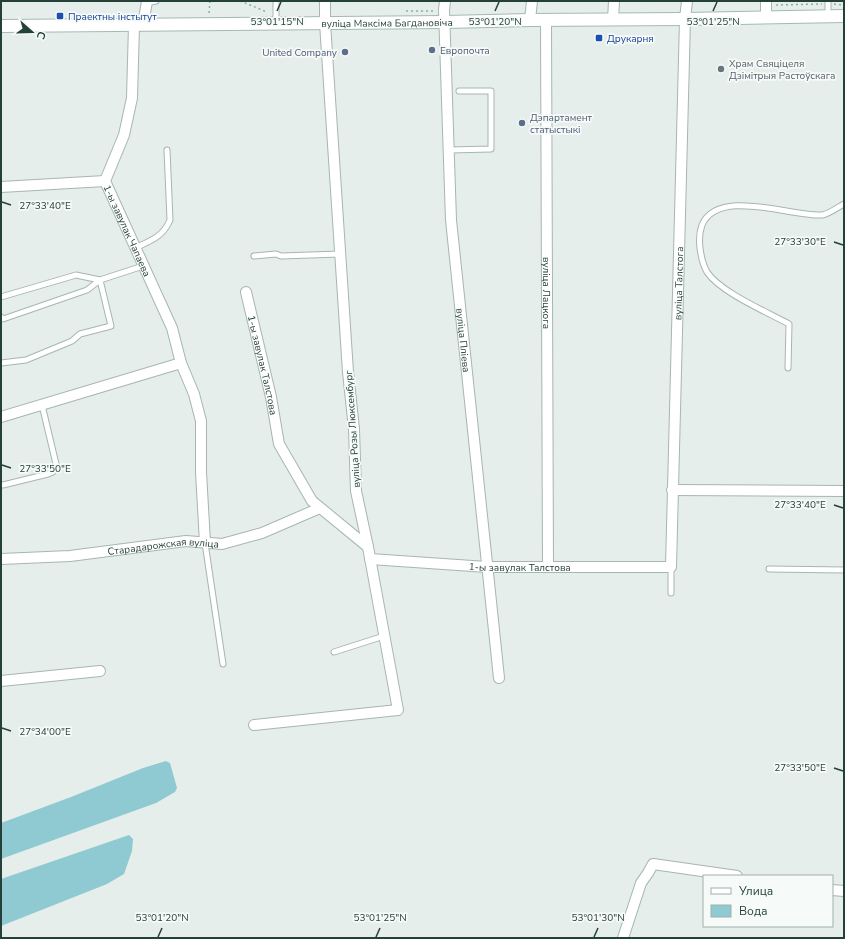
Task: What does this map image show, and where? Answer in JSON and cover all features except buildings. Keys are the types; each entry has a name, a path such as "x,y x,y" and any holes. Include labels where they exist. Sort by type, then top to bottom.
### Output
{"main road":[{"name":"вуліца Максіма Багдановіча","path":"1,26 139,25 273,19 325,23 530,20 685,20 844,16"}],"street":[{"name":"вуліца Розы Люксембург","path":"254,725 398,710 368,547 356,491 354,428 348,372 325,23 325,1"},
{"name":"вуліца Пліева","path":"445,1 444,10 452,220 499,678"},
{"path":"530,20 532,1"},
{"path":"613,20 614,1"},
{"name":"вуліца Талстога","path":"671,567 685,20 687,1"},
{"path":"766,1 766,18"},
{"name":"1-ы завулак Чапаева","path":"150,2 139,25 132,98 124,135 105,181 172,328 181,363 194,394 201,421 201,472 205,543"},
{"name":"вуліца Лацкога","path":"546,20 548,567"},
{"path":"1,187 105,181"},
{"name":"1-ы завулак Талстова","path":"246,292 271,397 279,444 312,501 368,547"},
{"path":"1,417 181,363"},
{"path":"672,490 844,491"},
{"name":"Старадарожская вуліца","path":"1,559 70,556 186,541 222,544 262,532 320,508"},
{"name":"1-ы завулак Талстова","path":"370,560 487,567 671,567"},
{"path":"1,680 100,672"},
{"path":"623,938 641,883 653,864 730,875"},
{"path":"833,890 844,891"}],"lane":[{"path":"273,19 276,1"},
{"path":"828,1 828,16"},
{"path":"449,150 491,149 491,91 459,91"},
{"path":"135,248 158,237 166,229 170,220 167,150"},
{"path":"788,368 789,324 727,290 712,278 702,259 699,238 700,230 708,215 722,208 754,206 824,215 844,204"},
{"path":"254,256 276,254 282,256 340,254"},
{"path":"1,317 4,319 87,290 100,280 143,266"},
{"path":"1,297 76,275 100,280"},
{"path":"1,363 26,360 72,342 80,334 111,326 100,280"},
{"path":"3,485 48,474 53,472 55,468 56,459 42,405"},
{"path":"205,543 223,664"},
{"path":"671,567 671,593"},
{"path":"769,569 844,570"},
{"path":"334,652 384,636"}],"path":[{"path":"209,15 210,1"},
{"path":"240,1 273,19"}],"water":[{"path":"166,761 170,763 177,788 175,792 156,803 1,859 1,823 143,768"},
{"path":"129,835 133,839 132,851 124,874 107,884 1,926 1,879"}],"place":[{"name":"Праектны інстытут","path":"60,16"},
{"name":"Друкарня","path":"599,38"},
{"name":"Европочта","path":"432,50"},
{"name":"United Company","path":"345,52"},
{"name":"Храм Свяціцеля Дзімітрыя Растоўскага","path":"721,69"},
{"name":"Дэпартамент статыстыкі","path":"522,123"}]}
